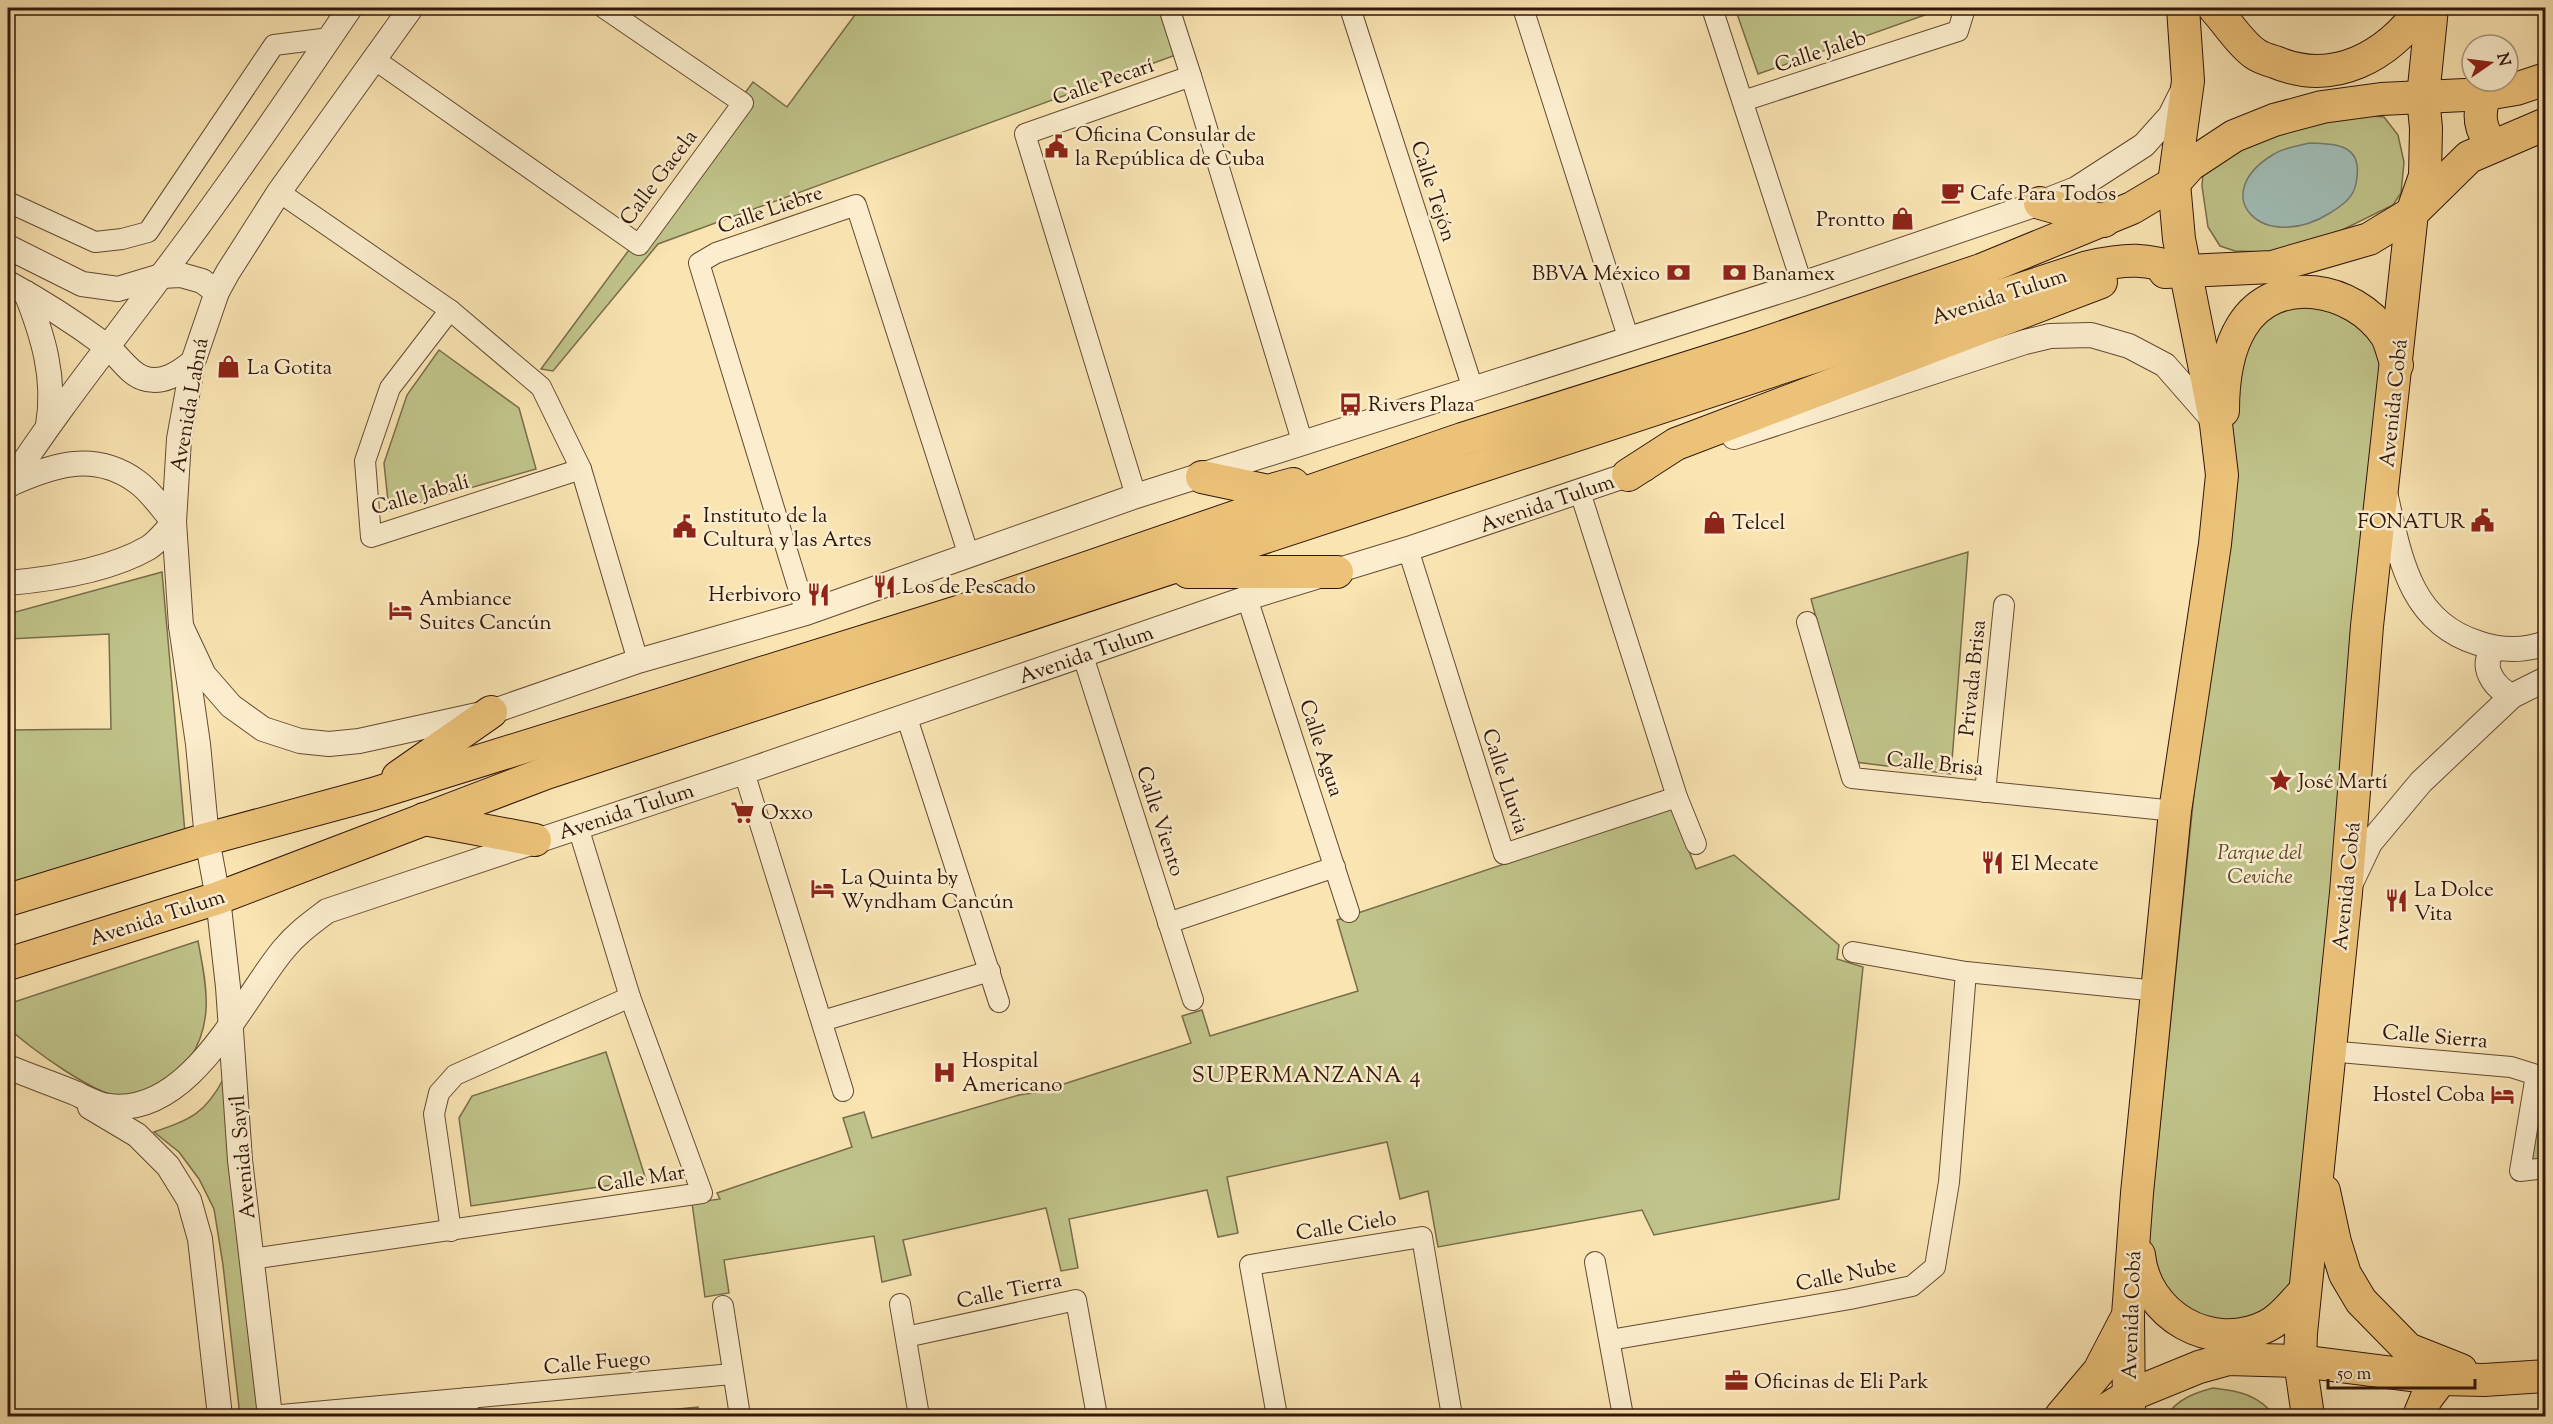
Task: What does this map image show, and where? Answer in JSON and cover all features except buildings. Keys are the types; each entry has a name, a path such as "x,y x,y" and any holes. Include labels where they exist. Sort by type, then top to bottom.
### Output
{"main road":[{"name":"Avenida Cobá","path":"2135,1410 2128,1315 2136,1216 2175,811 2215,544 2222,475 2216,424 2185,271 2174,183 2188,81 2182,8"},
{"path":"2214,8 2254,54 2292,70 2312,72 2347,67 2382,51 2410,25 2422,8"},
{"path":"2432,8 2423,97 2486,94 2516,89 2546,79"},
{"path":"2486,94 2480,112 2480,122 2487,140 2494,146"},
{"name":"Avenida Cobá","path":"2308,1414 2300,1361 2304,1292 2346,893 2367,626 2412,213 2425,176 2426,128 2423,97"},
{"name":"Avenida Tulum","path":"8,900 207,839 373,794 961,611 1462,439 1750,348 1982,270 2132,208 2174,183 2190,165 2234,136 2274,120 2322,107 2381,99 2423,97"},
{"path":"1628,475 1676,444 2108,280 2141,273 2272,267 2369,239 2412,213 2469,157 2546,124"},
{"path":"2040,203 2104,221"},
{"name":"Avenida Tulum","path":"8,964 218,898 546,773 2088,267 2134,259 2157,262 2185,271"},
{"path":"2222,475 2223,382 2241,327 2259,306 2278,294 2310,291 2339,296 2365,312 2387,336 2397,367"},
{"path":"1202,477 1268,491 1422,447 1462,439"},
{"path":"1160,572 1337,572"},
{"path":"373,794 491,712"},
{"path":"424,819 535,840"},
{"path":"2318,1161 2335,1242 2345,1274 2361,1301 2408,1349 2484,1380"},
{"path":"2136,1216 2141,1266 2151,1293 2164,1310 2194,1330 2229,1335 2253,1332 2280,1318 2304,1292"},
{"path":"2061,1416 2099,1371 2128,1315"},
{"path":"2096,1416 2135,1410 2176,1377 2199,1367 2228,1359 2300,1361 2441,1379 2484,1380 2546,1376"},
{"path":"2253,1359 2297,1394 2308,1414"},
{"path":"2419,1416 2426,1399 2441,1379"}],"street":[{"path":"8,485 47,426 161,276 349,8"},
{"name":"Avenida Labná","path":"218,898 207,839 198,744 181,626 174,522 179,439 193,362 217,292 241,250 279,192 411,8"},
{"name":"Calle Gacela","path":"374,59 639,245 743,103 604,8"},
{"path":"1169,8 1303,444"},
{"name":"Calle Tejón","path":"1350,8 1473,389"},
{"path":"1523,8 1629,340"},
{"path":"1712,8 1802,284"},
{"name":"Calle Jaleb","path":"1743,101 1958,31 1965,8"},
{"path":"8,202 95,242 122,239 147,232 274,45 330,38"},
{"name":"Calle Pecarí","path":"1136,496 1025,134 1191,76"},
{"path":"181,626 204,675 231,706 263,729 300,741 329,744 359,741 491,712 638,661 806,613 1136,496 1202,477 1802,284 2040,203 2076,189 2144,145 2170,116 2188,81"},
{"path":"279,192 450,309 541,387 581,469 638,661"},
{"name":"Calle Liebre","path":"806,613 699,263 716,253 856,205 969,556"},
{"path":"8,247 82,284 118,289 171,274 192,276 217,292"},
{"path":"17,288 106,346 134,373 151,380 176,375 193,362"},
{"path":"17,288 46,349 51,392 47,426"},
{"name":"Calle Jabalí","path":"450,309 390,388 365,461 371,537 581,469"},
{"name":"Avenida Tulum","path":"8,1067 107,1106 134,1106 159,1099 178,1085 231,1026 283,951 304,928 327,911 744,772 1247,598 1408,549 1580,492 1739,435 2025,342 2050,336 2091,335 2128,346 2165,365 2189,390 2216,424"},
{"path":"8,485 29,475 69,463 104,466 136,481 174,522 150,547 126,558 42,581 10,581"},
{"path":"136,481 150,510 152,523 142,551"},
{"path":"2383,485 2401,560 2417,595 2434,619 2463,638 2495,649 2532,648 2546,643"},
{"path":"1580,492 1677,797 1696,844"},
{"name":"Calle Lluvia","path":"1408,549 1504,854 1677,797"},
{"name":"Calle Agua","path":"1247,598 1349,912"},
{"name":"Privada Brisa","path":"1985,792 2004,604"},
{"name":"Calle Brisa","path":"1807,622 1852,778 2175,811"},
{"path":"2495,649 2489,658 2489,673 2497,688 2512,696"},
{"name":"Calle Viento","path":"1083,656 1193,1000"},
{"path":"2346,893 2370,843 2421,782 2512,696 2546,679"},
{"path":"906,715 999,1002"},
{"path":"744,772 843,1090"},
{"name":"Calle Mar","path":"251,1259 702,1192 630,997 578,827"},
{"path":"1168,923 1335,867"},
{"name":"Avenida Sayil","path":"218,898 231,1026 240,1160 270,1416"},
{"path":"1853,952 1966,972 2158,991"},
{"path":"822,1021 990,971"},
{"name":"Calle Nube","path":"1610,1340 1850,1299 1912,1286 1935,1267 1949,1182 1966,972"},
{"path":"451,1231 434,1114 439,1093 455,1075 630,997"},
{"path":"8,1049 55,1085 137,1135 168,1166 189,1200 200,1239 220,1416"},
{"name":"Calle Sierra","path":"2328,1051 2511,1067 2541,1077 2520,1171 2546,1168"},
{"name":"Calle Cielo","path":"1277,1416 1250,1265 1422,1237 1452,1416"},
{"path":"1595,1262 1623,1416"},
{"name":"Calle Tierra","path":"906,1337 1076,1300 1097,1416"},
{"path":"900,1304 919,1416"},
{"path":"723,1306 740,1416"},
{"name":"Calle Fuego","path":"270,1416 467,1407 732,1374"}],"green space":[{"path":"860,8 1177,8 1192,49 658,244 553,371 541,369 753,82 787,107"},
{"path":"1735,8 1941,8 1942,9 1758,74"},
{"path":"2362,115 2384,117 2398,135 2404,162 2401,193 2393,205 2330,236 2268,252 2235,251 2220,246 2208,227 2202,186 2203,173 2239,149 2258,140 2298,128"},
{"name":"Parque del Ceviche","path":"2283,304 2355,313 2386,362 2292,1281 2256,1324 2213,1330 2144,1279 2237,362 2248,335"},
{"path":"439,350 519,408 536,469 389,511 384,463 407,395"},
{"path":"1968,552 1951,774 1855,762 1811,599"},
{"path":"162,572 185,833 8,890 8,730 111,729 109,634 8,639 8,614"},
{"path":"1672,808 1696,869 1734,855 1839,945 1837,959 1863,967 1839,1199 1654,1235 1642,1210 1438,1247 1428,1191 1400,1199 1387,1142 1227,1177 1238,1233 1218,1237 1207,1190 1069,1219 1078,1268 1061,1271 1046,1208 903,1240 911,1275 882,1282 874,1236 724,1260 729,1293 705,1297 692,1203 720,1199 717,1193 852,1147 843,1118 864,1112 872,1138 1019,1095 1039,1092 1191,1043 1182,1016 1202,1010 1210,1036 1358,991 1337,920"},
{"path":"198,941 206,987 206,1002 205,1017 197,1045 179,1076 139,1095 129,1098 117,1097 101,1091 47,1059 8,1027 8,1004"},
{"path":"606,1052 646,1180 471,1206 459,1118 472,1096"},
{"path":"224,1078 264,1416 240,1416 223,1265 214,1209 199,1179 179,1152 154,1132 196,1114 210,1100"},
{"path":"2545,1086 2545,1162 2527,1164"},
{"path":"2213,1388 2248,1395 2262,1403 2275,1416 2166,1416 2176,1405 2187,1398"},
{"path":"698,1407 699,1416 607,1416"}],"water":[{"path":"2309,143 2339,146 2353,154 2358,170 2355,188 2350,197 2330,213 2306,224 2283,227 2265,224 2251,215 2244,202 2244,186 2254,170 2278,152"}],"place":[{"name":"Oficina Consular de la República de Cuba","path":"1057,146"},
{"name":"Cafe Para Todos","path":"1952,193"},
{"name":"Prontto","path":"1903,219"},
{"name":"BBVA México","path":"1678,273"},
{"name":"Banamex","path":"1734,273"},
{"name":"La Gotita","path":"229,367"},
{"name":"Rivers Plaza","path":"1350,404"},
{"name":"FONATUR","path":"2483,521"},
{"name":"Telcel","path":"1714,522"},
{"name":"Instituto de la Cultura y las Artes","path":"685,527"},
{"name":"Los de Pescado","path":"884,586"},
{"name":"Herbivoro","path":"819,594"},
{"name":"Ambiance Suites Cancún","path":"401,610"},
{"name":"José Martí","path":"2280,781"},
{"name":"Oxxo","path":"743,812"},
{"name":"El Mecate","path":"1993,863"},
{"name":"La Quinta by Wyndham Cancún","path":"823,889"},
{"name":"La Dolce Vita","path":"2396,901"},
{"name":"Hospital Americano","path":"944,1072"},
{"name":"Hostel Coba","path":"2503,1094"},
{"name":"Oficinas de Eli Park","path":"1736,1381"}],"district":[{"name":"SUPERMANZANA 4","path":"1307,1074"}]}
